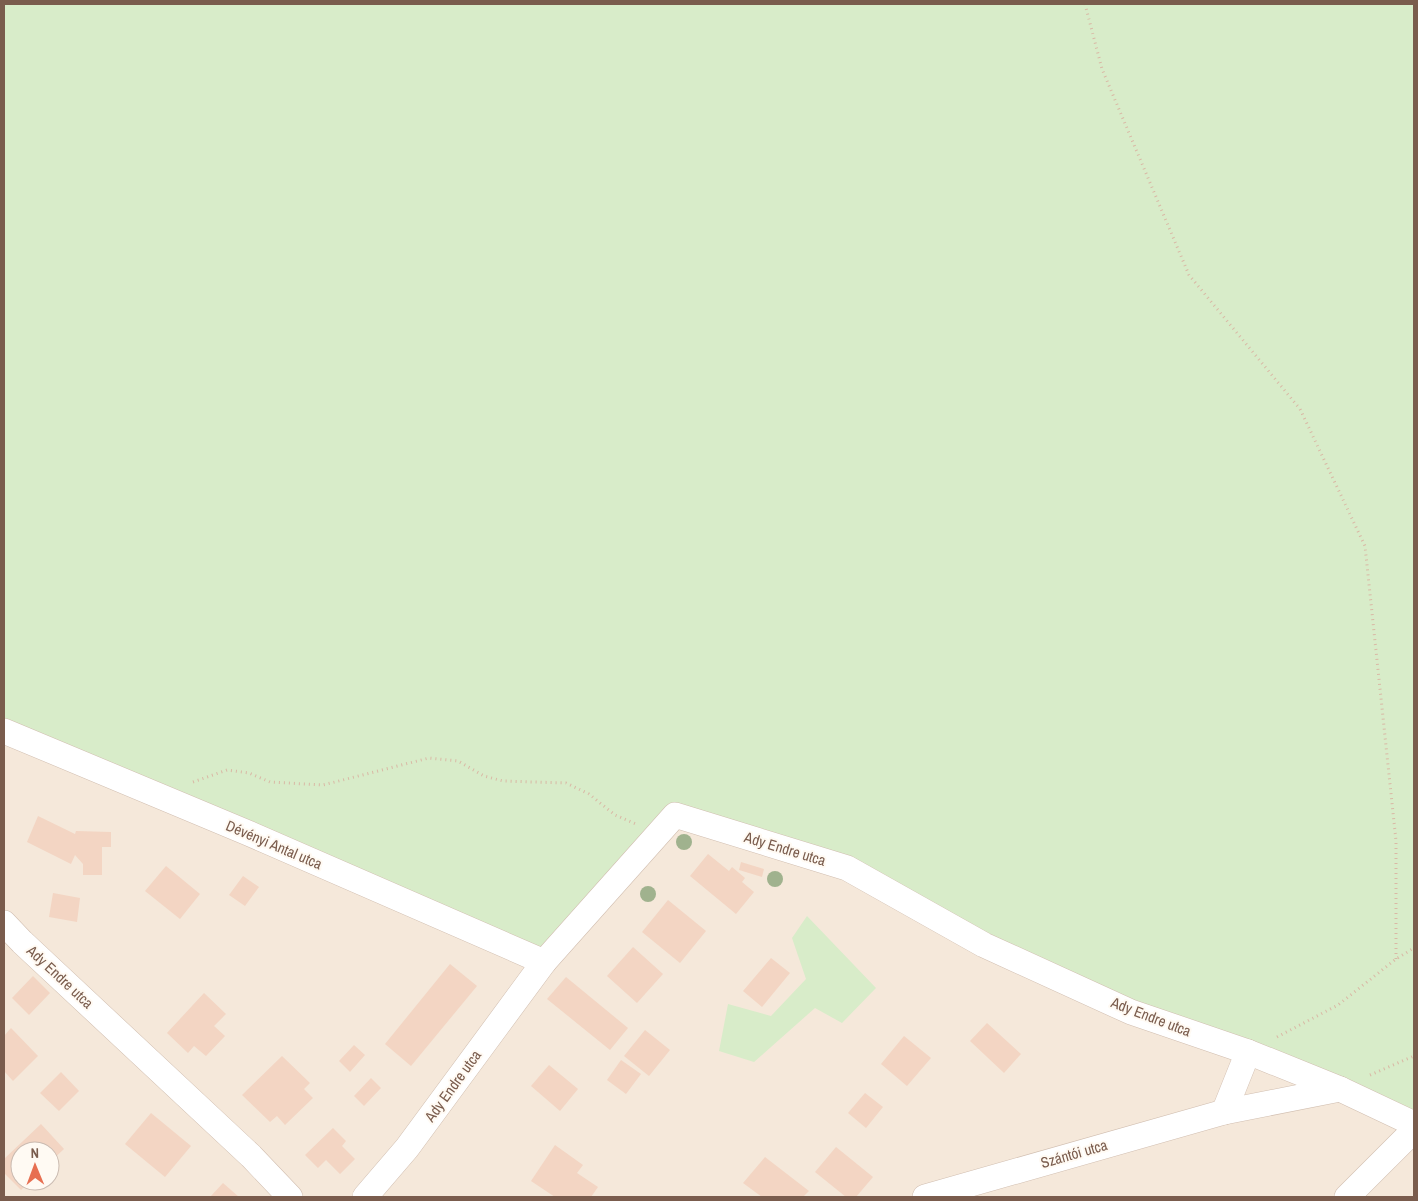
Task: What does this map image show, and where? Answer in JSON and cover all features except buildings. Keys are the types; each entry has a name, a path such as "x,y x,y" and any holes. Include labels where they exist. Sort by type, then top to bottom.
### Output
{"street":[{"name":"Dévényi Antal utca","path":"4,732 152,793 544,962"},
{"name":"Ady Endre utca","path":"365,1197 407,1148 544,962 675,816 847,868 984,945 1122,1008 1248,1052 1340,1089 1414,1124"},
{"name":"Ady Endre utca","path":"4,923 251,1156 290,1197"},
{"path":"1224,1112 1248,1052"},
{"name":"Szántói utca","path":"925,1197 1224,1112 1340,1089"},
{"path":"1347,1197 1414,1130"}],"path":[{"path":"1085,4 1102,69 1189,275 1300,409 1365,546 1396,841 1396,959"},
{"path":"152,793 203,780 227,770 249,773 270,782 323,784 430,758 458,761 484,776 503,781 566,783 588,794 615,815 640,826 663,828"},
{"path":"1248,1052 1338,1005 1396,959 1414,948"},
{"path":"1340,1089 1414,1056"}],"shaded area":[{"path":"4,731 675,815 847,868 1414,1124 1414,1197 4,1197"}],"green space":[{"path":"4,4 1414,4 1414,1124 1131,1012 847,868 675,816 544,962 4,731"},
{"path":"807,916 876,988 842,1023 815,1008 754,1062 719,1051 728,1004 771,1016 806,979 792,938"}]}
